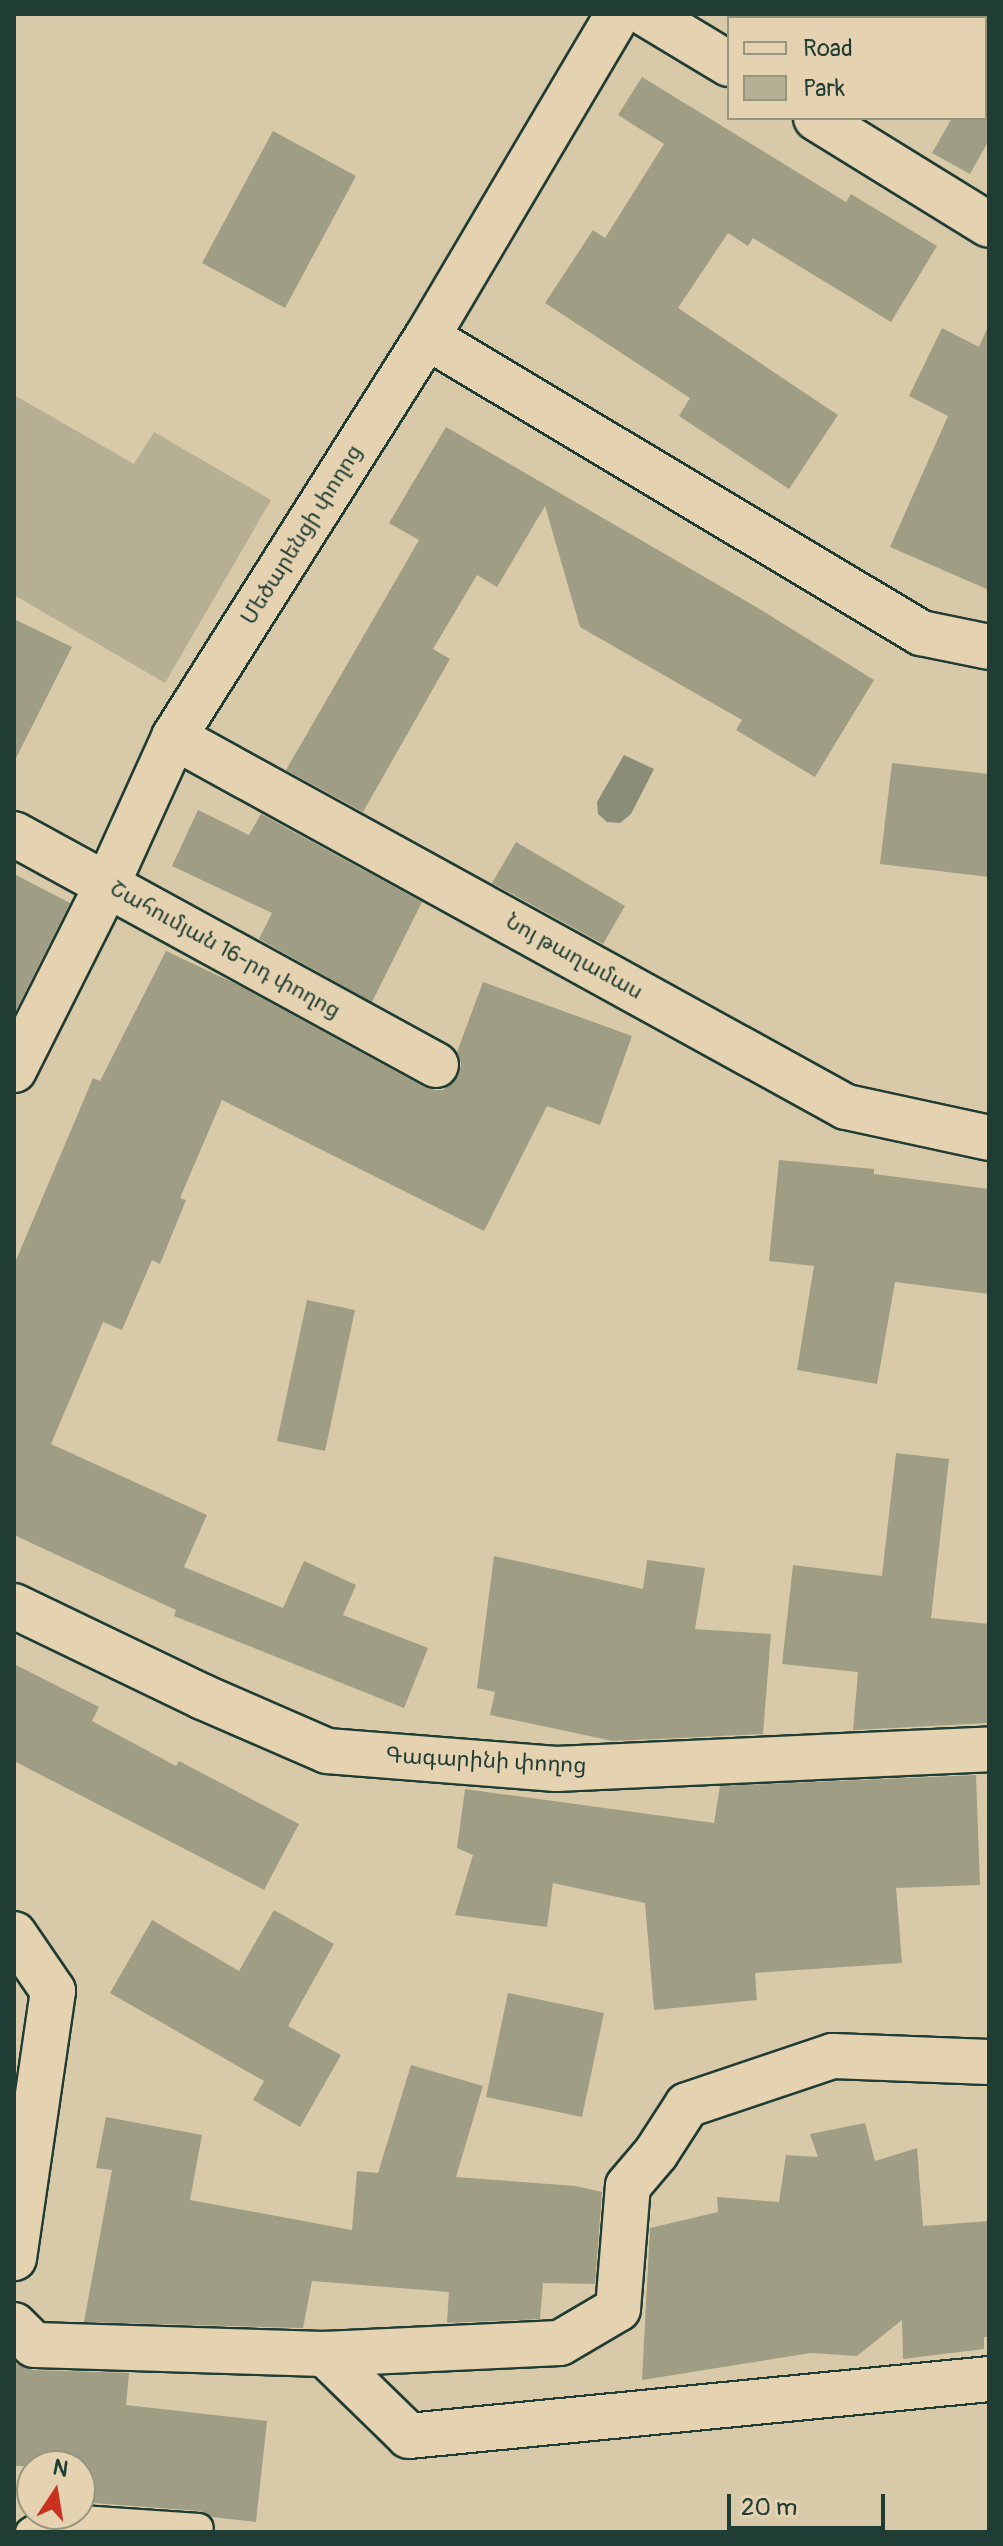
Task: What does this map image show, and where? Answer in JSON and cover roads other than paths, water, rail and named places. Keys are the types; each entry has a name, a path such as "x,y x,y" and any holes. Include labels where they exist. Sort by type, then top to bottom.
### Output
{"street":[{"name":"Մեծարենցի փողոց","path":"14,1070 107,885 174,737 427,337 618,14"},
{"path":"646,14 727,63"},
{"path":"819,120 989,225"},
{"path":"427,337 921,633 989,647"},
{"name":"Նոյ թաղամաս","path":"174,737 846,1107 989,1138"},
{"name":"Շահումյան 16-րդ փողոց","path":"14,834 436,1065"},
{"name":"Գագարինի փողոց","path":"14,1606 203,1697 327,1751 556,1769 989,1749"},
{"path":"14,1934 53,1991 14,2258"},
{"path":"14,2325 34,2345 325,2354 560,2343 618,2309 628,2186 656,2153 687,2105 833,2056 989,2062"},
{"path":"325,2354 409,2436 989,2379"}],"lane":[{"path":"30,2532 52,2518 199,2528"}]}
